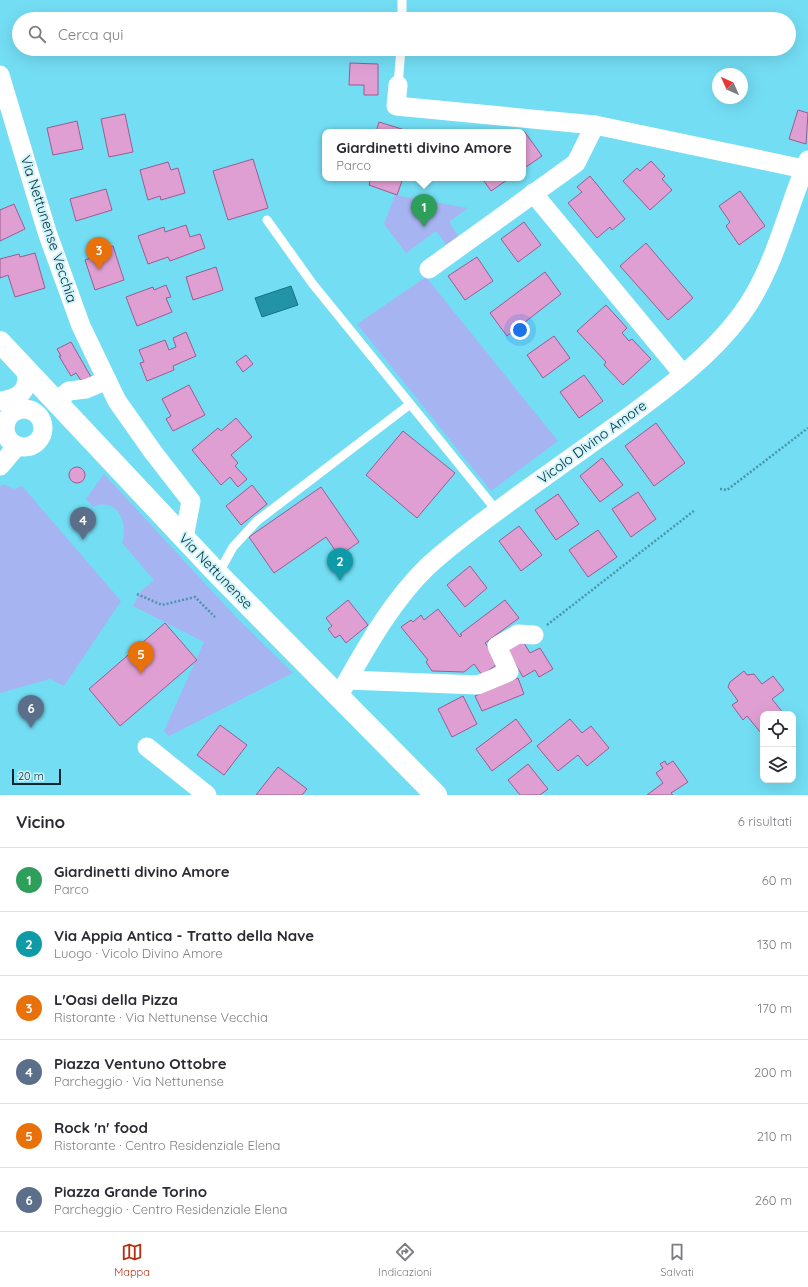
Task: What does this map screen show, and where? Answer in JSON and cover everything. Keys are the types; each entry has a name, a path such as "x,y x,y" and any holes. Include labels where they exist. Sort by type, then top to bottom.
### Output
{"main road":[{"name":"Via Nettunense","path":"0,342 218,574 343,689 436,795"}],"street":[{"name":"Via Nettunense Vecchia","path":"0,75 47,232 82,326 107,380 122,408 153,452 191,501 184,538"},
{"path":"398,85 396,106 595,126 806,165"},
{"path":"429,269 576,163 595,126"},
{"name":"Vicolo Divino Amore","path":"343,689 370,642 408,587 443,553 497,511 654,398 718,343 749,303 774,252 806,165"},
{"path":"533,193 683,374"},
{"path":"0,401 13,400 24,390 28,379 26,369"},
{"path":"38,441 44,430 41,417 30,409 17,409 12,413 5,424 7,437 17,446 28,447 38,441 62,407 69,392 86,389 107,380"},
{"path":"0,466 17,446"},
{"path":"343,689 478,685 509,672 497,646 518,634 534,635"},
{"path":"147,747 207,795"}],"lane":[{"path":"402,0 402,12"},
{"path":"398,85 400,56"},
{"path":"267,220 312,283 409,405 497,511"},
{"path":"218,574 233,547 257,521 409,405"}],"path":[{"path":"720,489 727,490 808,428"},
{"path":"534,635 694,510"},
{"path":"137,594 162,605 195,597 215,617"}],"shaded area":[{"path":"395,195 468,208 449,222 459,237 447,246 436,231 406,253 384,224"},
{"path":"426,277 558,441 491,491 357,324"},
{"path":"291,286 298,305 262,317 255,298"},
{"path":"104,474 237,618 293,673 169,736 164,731 204,642 133,606 140,592 154,580 122,543 124,527 119,513 115,508 109,505 93,507 86,499"},
{"path":"3,484 14,489 22,486 121,601 64,686 50,679 0,693 0,487"}],"building":[{"path":"350,63 378,64 378,95 364,95 364,85 349,85"},
{"path":"798,110 808,113 806,144 789,139"},
{"path":"125,114 133,152 109,157 101,119"},
{"path":"77,121 83,149 53,155 47,128"},
{"path":"379,122 402,129 377,129"},
{"path":"526,134 542,156 526,167"},
{"path":"253,159 268,208 228,220 213,171"},
{"path":"651,161 665,176 662,179 672,190 650,210 623,181 637,168 640,171"},
{"path":"168,162 171,170 178,168 185,193 161,200 160,196 148,200 140,170"},
{"path":"590,176 625,219 612,230 610,227 597,238 568,203 582,192 577,187"},
{"path":"370,181 402,181 397,195 369,185"},
{"path":"484,181 506,181 491,191"},
{"path":"106,189 112,210 76,221 70,199"},
{"path":"740,191 765,226 739,245 726,226 730,222 719,206"},
{"path":"14,204 25,229 0,241 0,210"},
{"path":"524,222 541,245 518,262 501,239"},
{"path":"186,225 190,237 200,234 205,248 170,261 168,257 148,264 138,236 164,227 165,232"},
{"path":"646,243 693,298 668,320 620,266"},
{"path":"113,246 124,280 95,290 85,260 107,252 106,249"},
{"path":"35,253 45,288 15,297 8,275 0,278 0,259 19,254 20,257"},
{"path":"477,257 493,281 465,300 448,276"},
{"path":"216,267 223,290 193,300 186,277"},
{"path":"545,272 561,294 507,336 490,313"},
{"path":"166,285 171,297 166,298 172,312 137,326 126,297 153,287 154,290"},
{"path":"606,305 627,328 622,333 629,341 632,339 651,359 623,385 604,365 606,362 577,331"},
{"path":"186,332 196,356 173,366 174,370 147,381 140,363 144,362 139,350 165,340 169,350 176,347 173,338"},
{"path":"554,336 570,358 543,378 527,355"},
{"path":"71,342 91,377 82,382 76,373 71,376 59,356 61,356 57,349"},
{"path":"246,355 253,364 243,372 236,362"},
{"path":"584,375 603,401 579,418 560,392"},
{"path":"189,385 205,415 173,431 166,419 171,416 162,399"},
{"path":"236,418 252,437 231,455 238,463 235,466 247,479 238,487 230,477 221,485 192,450 218,428 221,431"},
{"path":"656,423 685,463 654,486 625,446"},
{"path":"403,431 455,473 417,518 366,475"},
{"path":"602,458 623,485 600,502 580,476"},
{"path":"74,467 80,467 85,472 83,481 80,483 74,483 69,478 69,472"},
{"path":"252,485 267,504 241,525 226,506"},
{"path":"321,487 359,542 339,556 326,537 274,573 249,537"},
{"path":"638,492 656,519 631,537 612,509"},
{"path":"558,494 579,524 556,540 535,510"},
{"path":"519,526 542,555 521,571 499,541"},
{"path":"598,530 617,557 588,577 569,550"},
{"path":"470,566 487,588 465,607 447,585"},
{"path":"348,600 368,625 346,643 340,635 335,638 328,629 332,626 326,618"},
{"path":"505,600 519,618 485,643 499,663 482,675 474,664 464,672 432,671 426,662 428,660 401,627 411,620 413,622 421,615 424,620 438,609 460,637 462,635 460,634"},
{"path":"165,623 197,660 120,726 89,689"},
{"path":"521,638 530,653 540,648 553,669 539,677 535,670 523,677 506,648"},
{"path":"744,671 747,675 754,674 762,684 773,676 784,690 772,699 782,711 760,711 760,732 747,716 743,720 732,705 738,701 728,687 730,682"},
{"path":"518,678 524,694 482,711 475,696"},
{"path":"463,696 477,724 452,737 438,709"},
{"path":"516,719 532,741 492,771 476,749"},
{"path":"570,719 582,733 591,726 609,748 587,766 578,755 558,771 537,746"},
{"path":"220,725 247,745 224,775 197,755"},
{"path":"665,761 667,765 673,761 688,782 671,793 673,795 647,795 663,783 656,773 663,768 660,764"},
{"path":"528,764 548,789 540,795 520,795 508,780"},
{"path":"278,767 307,789 302,795 256,795"}],"place":[{"name":"Giardinetti divino Amore","path":"424,227"},
{"name":"L'Oasi della Pizza","path":"99,270"},
{"name":"Piazza Ventuno Ottobre","path":"83,540"},
{"name":"Via Appia Antica - Tratto della Nave","path":"340,581"},
{"name":"Rock 'n' food","path":"141,674"},
{"name":"Piazza Grande Torino","path":"31,728"}]}
